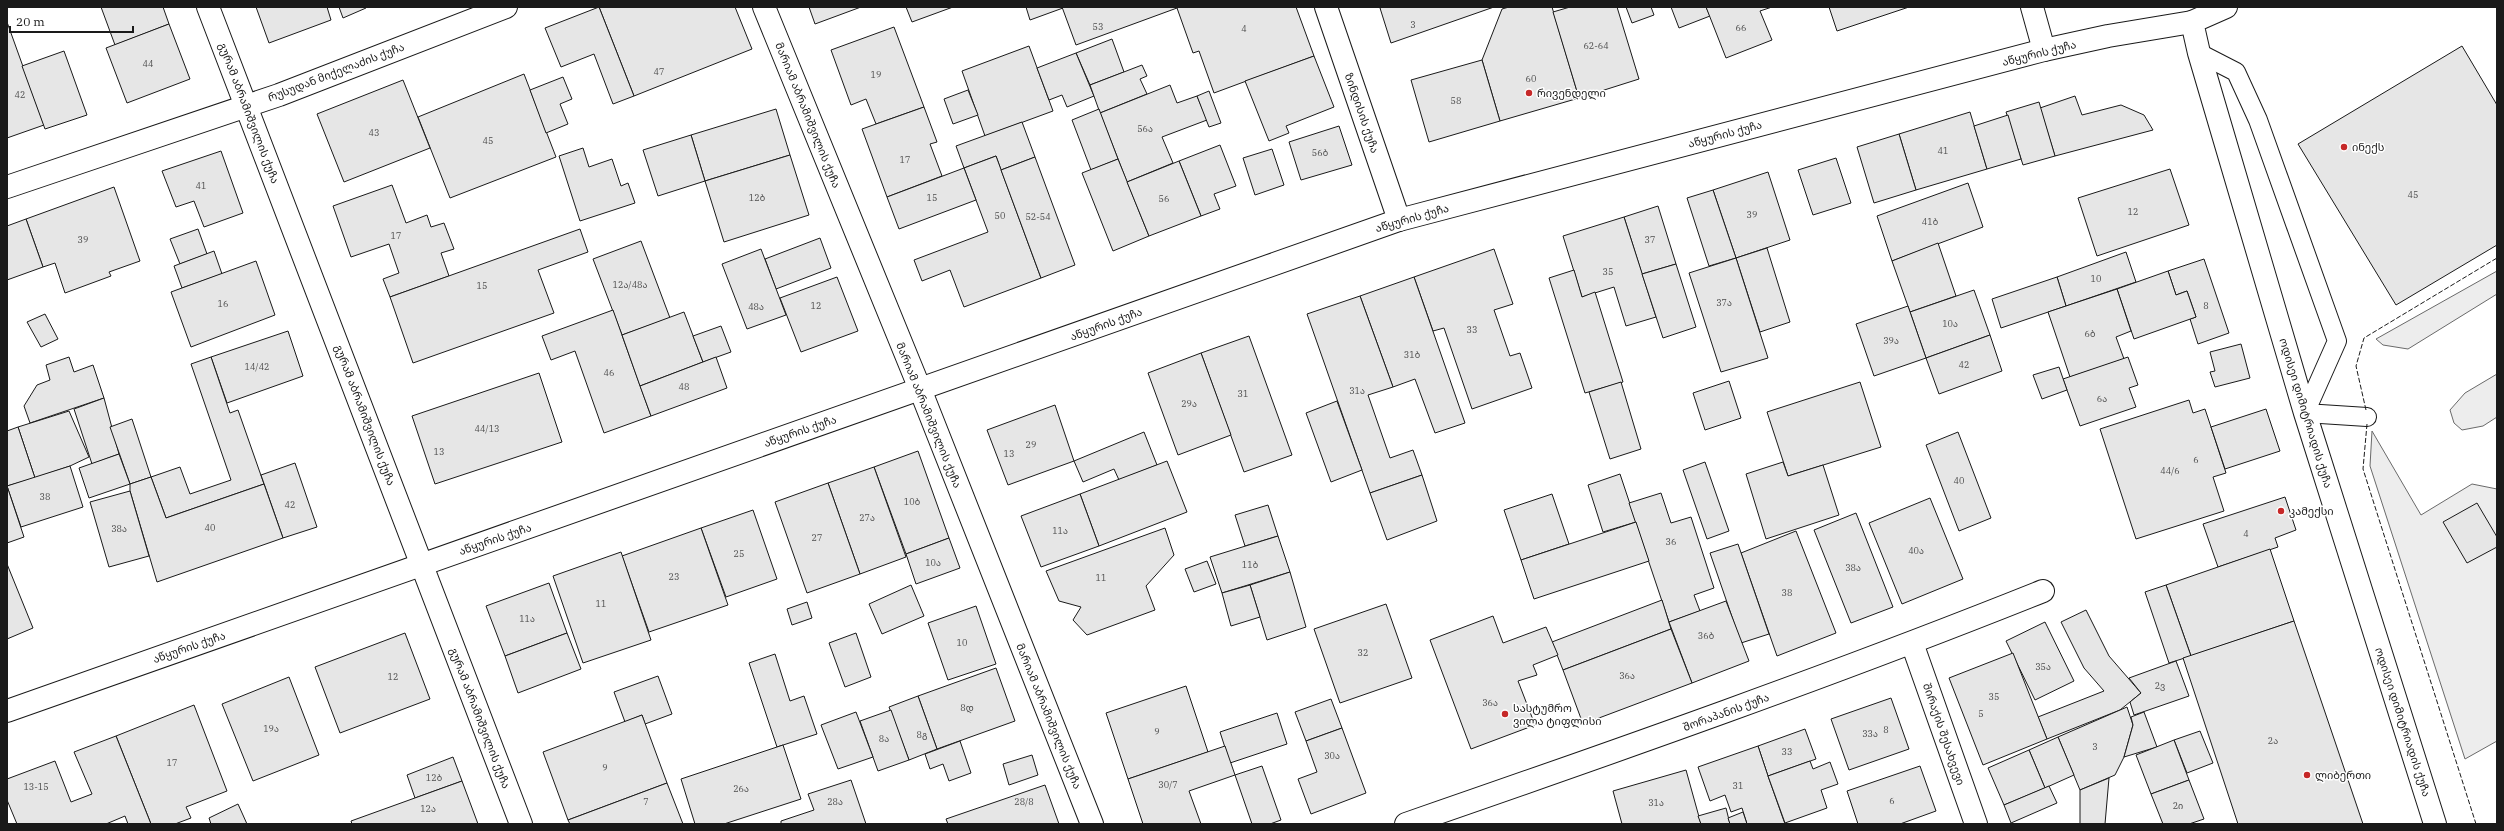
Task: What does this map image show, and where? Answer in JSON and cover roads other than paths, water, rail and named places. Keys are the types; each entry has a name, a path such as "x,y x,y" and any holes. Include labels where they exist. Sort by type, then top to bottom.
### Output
{"street":[{"name":"გურამ აბრამიშვილის ქუჩა","path":"208,7 521,824"},
{"name":"რუსუდან მიქელაძის ქუჩა","path":"7,187 279,95 506,7"},
{"name":"მარიამ აბრამიშვილის ქუჩა","path":"764,7 920,389 1092,824"},
{"name":"ზინდისის ქუჩა","path":"1326,7 1399,220"},
{"path":"2032,7 2044,50"},
{"name":"აწყურის ქუჩა","path":"7,712 1399,220 2044,50 2108,36 2192,22 2226,7"},
{"name":"ოდისეი დიმიტრიადის ქუჩა","path":"2192,22 2199,53 2305,413 2435,824"},
{"name":"შორაპანის ქუჩა","path":"1406,824 1661,736 1912,643 2043,591"},
{"name":"შირაქის შესახვევი","path":"1912,643 1976,824"}],"lane":[{"path":"2199,53 2236,72 2258,120 2338,341 2305,413 2367,417"}],"place":[{"name":"რივენდელი","path":"1529,93"},
{"name":"ინექს","path":"2344,147"},
{"name":"კამექსი","path":"2281,511"},
{"name":"სასტუმრო ვილა ტიფლისი","path":"1505,714"},
{"name":"ლიბერთი","path":"2307,775"}]}
